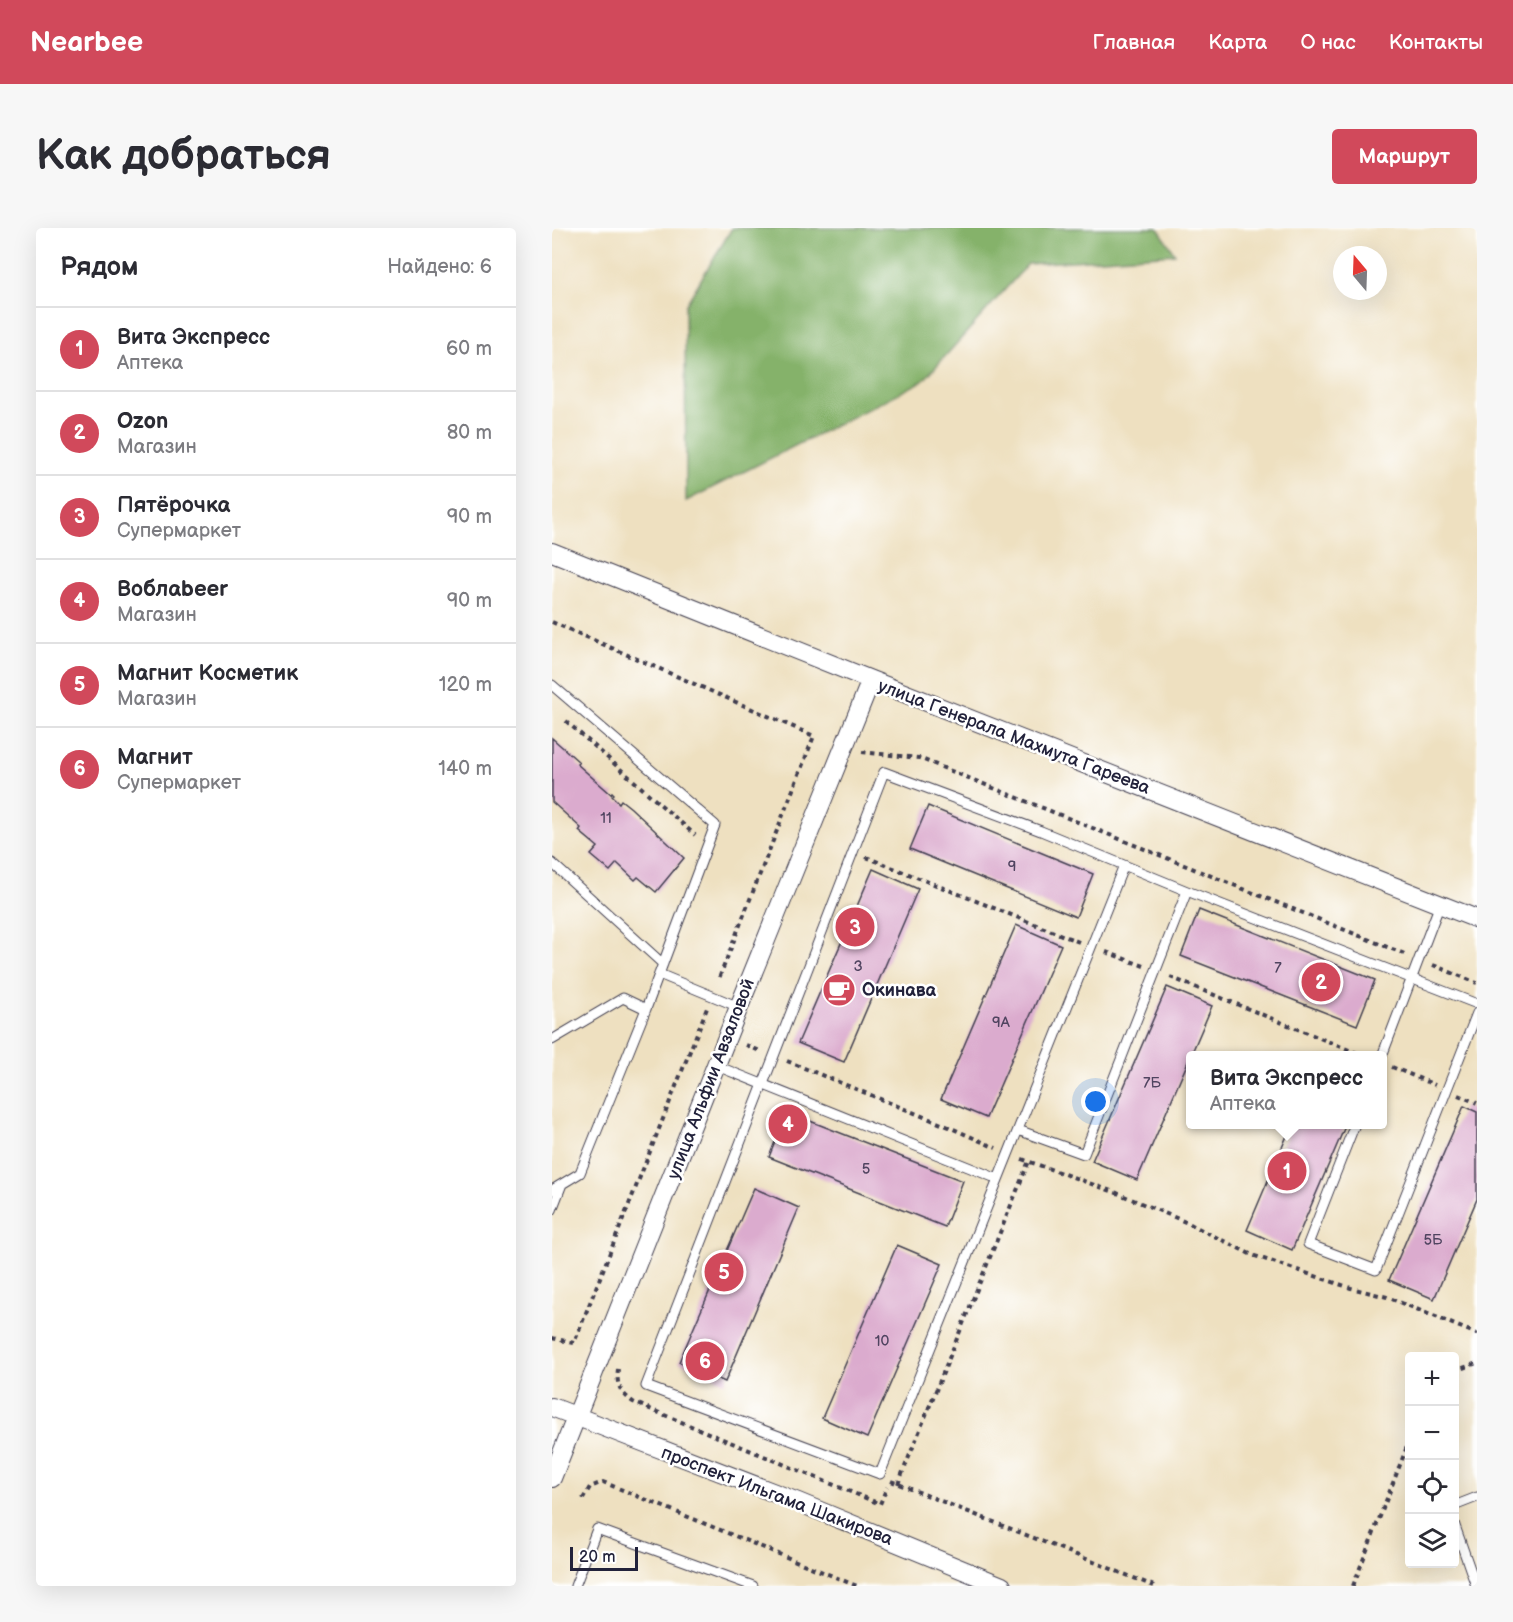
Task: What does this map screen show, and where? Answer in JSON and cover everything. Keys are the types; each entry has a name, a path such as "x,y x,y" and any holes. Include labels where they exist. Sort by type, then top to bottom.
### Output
{"street":[{"name":"улица Генерала Махмута Гареева","path":"552,552 1477,919"},
{"name":"улица Альфии Авзаловой","path":"552,1478 870,680"},
{"name":"проспект Ильгама Шакирова","path":"552,1407 798,1502 1002,1586"}],"lane":[{"path":"552,685 715,825 646,1010 580,1173 552,1190"},
{"path":"1124,866 880,1474 646,1386 884,772 1041,831 1187,891 1413,977 1477,1004"},
{"path":"552,863 663,963"},
{"path":"1018,1130 1084,1154 1187,891"},
{"path":"1384,1051 1440,904"},
{"path":"659,974 739,1007"},
{"path":"552,1040 623,998 646,1010"},
{"path":"1353,1129 1308,1244 1376,1270 1477,1013"},
{"path":"717,1066 998,1179"},
{"path":"552,1210 562,1184"},
{"path":"1459,1504 1477,1497"},
{"path":"575,1586 597,1529 753,1586"},
{"path":"1459,1535 1476,1586"}],"path":[{"path":"561,716 699,838"},
{"path":"874,754 919,758 1477,983"},
{"path":"854,852 1352,1051"},
{"path":"746,1045 949,1126 1008,1154 1117,1193 1188,1223 1251,1255 1351,1288 1387,1297 1477,1334"},
{"path":"1387,1065 1477,1103"},
{"path":"898,1484 1029,1161"},
{"path":"1459,1370 1477,1363"},
{"path":"1353,1586 1405,1452"},
{"path":"583,1499 590,1486 603,1482 857,1586"}],"green space":[{"path":"732,228 1158,228 1175,254 1028,264 923,381 686,501 685,306"}],"building":[{"path":"552,738 579,762 577,764 611,794 612,792 614,794 612,796 619,803 621,800 631,808 684,858 656,892 638,877 635,880 617,863 610,871 591,855 598,847 579,831 581,828 552,802"},
{"path":"928,806 1093,874 1076,917 910,849"},
{"path":"873,869 918,889 844,1062 798,1043"},
{"path":"1199,910 1375,980 1357,1025 1181,956"},
{"path":"1016,925 1061,945 986,1118 941,1099"},
{"path":"1167,987 1212,1006 1193,1051 1186,1051 1186,1066 1137,1180 1092,1161"},
{"path":"1464,1106 1477,1112 1477,1199 1434,1299 1389,1280"},
{"path":"787,1112 963,1181 945,1227 769,1157"},
{"path":"1290,1129 1344,1129 1292,1250 1247,1230"},
{"path":"754,1188 799,1208 725,1382 679,1362"},
{"path":"897,1245 942,1264 867,1438 822,1418"}],"place":[{"name":"Пятёрочка","path":"855,927"},
{"name":"Ozon","path":"1321,982"},
{"name":"Окинава","path":"839,990"},
{"name":"Воблаbeer","path":"788,1124"},
{"name":"Вита Экспресс","path":"1287,1171"},
{"name":"Магнит Косметик","path":"724,1272"},
{"name":"Магнит","path":"705,1361"}]}
